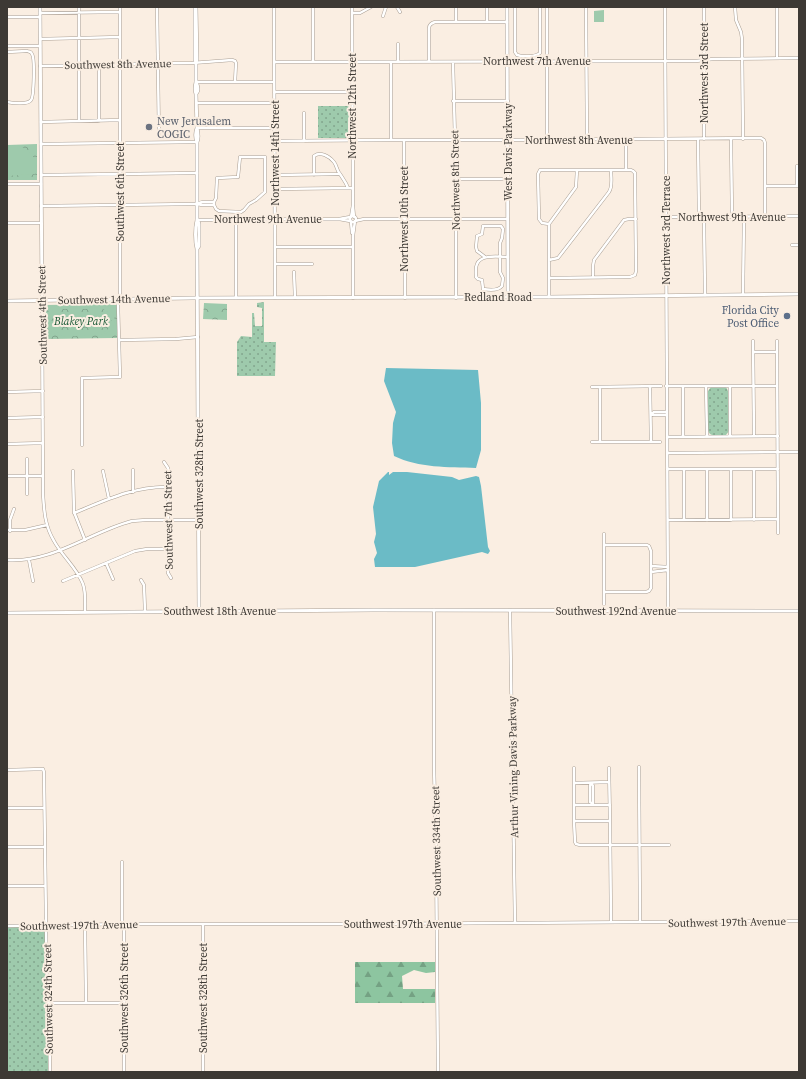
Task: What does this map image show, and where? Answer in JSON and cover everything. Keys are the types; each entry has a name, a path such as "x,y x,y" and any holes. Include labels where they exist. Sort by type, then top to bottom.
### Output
{"street":[{"name":"Southwest 4th Street","path":"40,7 44,507 47,525 54,541 78,574 82,584 85,592 85,612"},
{"path":"79,7 80,121"},
{"name":"Southwest 6th Street","path":"82,445 82,378 120,378 118,311 120,205 120,7"},
{"path":"157,7 159,137"},
{"name":"Southwest 328th Street","path":"196,7 195,92 197,103 196,245 198,298 199,611"},
{"name":"Northwest 14th Street","path":"274,7 275,298"},
{"path":"313,7 313,62"},
{"name":"Northwest 12th Street","path":"352,7 352,188 355,217 353,236 353,298"},
{"path":"352,13 360,13 371,7"},
{"path":"383,16 386,7"},
{"path":"397,7 400,12"},
{"path":"456,7 456,22"},
{"path":"487,7 488,22"},
{"name":"West Davis Parkway","path":"507,7 508,297"},
{"path":"515,7 516,54 519,56 537,55 540,52 540,7"},
{"path":"546,7 547,140"},
{"path":"586,7 587,140"},
{"name":"Northwest 3rd Terrace","path":"665,7 668,569"},
{"name":"Northwest 3rd Street","path":"704,7 704,139"},
{"path":"735,7 736,20 742,36 743,139"},
{"path":"777,7 777,58"},
{"path":"7,17 79,12 120,12"},
{"path":"429,62 429,28 431,24 435,22 507,22"},
{"path":"40,39 120,38"},
{"path":"398,44 398,62"},
{"path":"7,46 40,46"},
{"path":"540,47 547,47"},
{"path":"7,52 27,51 34,57 32,100 29,102 7,102"},
{"name":"Northwest 7th Avenue","path":"274,62 696,61 742,58 799,58"},
{"path":"196,62 235,61 235,82"},
{"name":"Southwest 8th Avenue","path":"40,66 99,66 196,62"},
{"path":"391,62 391,140"},
{"name":"Northwest 8th Street","path":"453,62 456,179 456,298"},
{"path":"99,66 99,120"},
{"path":"34,77 40,77"},
{"path":"196,82 274,82"},
{"path":"274,92 352,92"},
{"path":"454,101 508,101"},
{"path":"197,103 274,103"},
{"path":"304,113 304,141"},
{"path":"41,122 120,120"},
{"path":"197,128 275,128"},
{"name":"Northwest 8th Avenue","path":"275,141 760,138 763,139 765,143 764,186"},
{"path":"626,139 626,170"},
{"name":"Northwest 3rd Street","path":"698,139 699,217"},
{"path":"732,139 732,217"},
{"name":"Northwest 10th Street","path":"404,140 405,298"},
{"path":"41,144 197,142"},
{"path":"314,175 314,156 318,154 323,155 330,158 335,163 339,174 346,182 348,188"},
{"path":"265,156 265,192 241,212 219,211 216,209 214,203 216,198 217,178 238,177 240,157 265,156"},
{"path":"765,217 764,186 798,186 797,166"},
{"path":"549,224 542,223 539,219 538,174 540,170 631,170 636,175 635,275 630,277 549,278"},
{"path":"549,297 549,224 576,187 577,170"},
{"path":"549,260 558,258 609,192 611,186 611,170"},
{"path":"41,175 197,173"},
{"path":"275,175 339,174"},
{"path":"456,179 508,179"},
{"path":"7,184 41,184"},
{"path":"275,189 352,188"},
{"path":"41,206 202,205 214,203"},
{"name":"Northwest 12th Street","path":"353,205 350,219 353,236"},
{"name":"Northwest 9th Avenue","path":"666,217 799,216"},
{"path":"350,219 355,217 364,219 508,219"},
{"path":"704,217 705,295"},
{"path":"743,295 744,217"},
{"path":"593,277 592,266 594,260 624,220 636,218"},
{"path":"350,219 355,221 364,219"},
{"name":"Northwest 9th Avenue","path":"197,220 350,219"},
{"path":"236,220 236,298"},
{"path":"7,223 41,223"},
{"path":"485,257 477,251 477,236 482,234 483,226 501,226 502,238 500,243 500,257 500,272 503,278 502,286 496,290 484,289 482,280 476,277 476,265 485,257 500,257 508,257"},
{"path":"792,245 799,245"},
{"path":"275,247 353,247"},
{"path":"275,264 312,264"},
{"path":"294,272 295,298"},
{"name":"Redland Road","path":"198,298 456,298 799,294"},
{"name":"Southwest 14th Avenue","path":"7,301 198,298"},
{"path":"120,340 198,337"},
{"path":"753,341 754,436"},
{"path":"777,341 778,533"},
{"path":"753,352 777,352"},
{"path":"600,386 600,442"},
{"path":"650,386 651,442"},
{"path":"592,387 661,386"},
{"path":"666,386 778,386"},
{"path":"683,386 683,436"},
{"path":"706,386 707,436"},
{"path":"730,386 730,436"},
{"path":"7,392 43,391"},
{"path":"651,414 667,414"},
{"path":"7,418 43,417"},
{"path":"667,437 778,436"},
{"path":"592,442 660,442"},
{"path":"7,444 43,443"},
{"path":"667,453 799,452"},
{"path":"27,459 27,494"},
{"name":"Southwest 7th Street","path":"164,462 168,468 168,573 171,578"},
{"path":"667,469 778,469"},
{"path":"684,469 684,520"},
{"path":"707,469 708,520"},
{"path":"731,469 731,520"},
{"path":"754,469 754,520"},
{"path":"133,470 134,492"},
{"path":"73,471 74,513 85,540"},
{"path":"103,471 109,499"},
{"path":"7,476 43,476"},
{"path":"74,513 120,494 150,488 168,487"},
{"path":"14,509 8,531 27,530 47,525"},
{"path":"668,520 778,519"},
{"path":"7,560 29,560 47,556 132,521 199,520"},
{"path":"604,534 604,604"},
{"path":"604,545 647,545 651,551 651,588 649,591 604,592"},
{"path":"63,581 139,550 168,549"},
{"path":"29,560 33,581"},
{"path":"106,563 113,579"},
{"path":"651,566 658,566 668,569"},
{"path":"658,566 658,571"},
{"path":"651,572 668,569"},
{"path":"668,569 668,611"},
{"path":"141,580 144,585 144,611"},
{"name":"Southwest 18th Avenue","path":"7,613 434,610"},
{"name":"Southwest 192nd Avenue","path":"434,610 799,611"},
{"name":"Southwest 334th Street","path":"434,610 434,766 438,1072"},
{"name":"Arthur Vining Davis Parkway","path":"510,610 515,923"},
{"path":"639,767 640,922"},
{"path":"574,768 574,842 576,844 582,846 669,845"},
{"path":"609,768 611,922"},
{"name":"Southwest 324th Street","path":"7,770 43,769 45,778 45,886 50,1072"},
{"path":"574,783 610,782"},
{"path":"592,783 590,786 590,802 592,804"},
{"path":"574,805 610,805"},
{"path":"7,808 44,808"},
{"path":"574,821 610,821"},
{"path":"7,847 45,847"},
{"name":"Southwest 326th Street","path":"122,862 124,1072"},
{"path":"7,886 45,886"},
{"name":"Southwest 197th Avenue","path":"7,926 123,924 437,924 799,921"},
{"name":"Southwest 328th Street","path":"203,924 203,1072"},
{"path":"85,925 86,1003"},
{"path":"48,1003 124,1003"}],"green space":[{"path":"604,10 604,22 594,22 594,11"},
{"path":"318,106 349,106 350,138 318,138"},
{"path":"37,144 37,180 7,180 7,145"},
{"path":"7,146 21,146 35,159 35,174 7,176"},
{"path":"264,302 264,342 276,342 275,376 237,376 237,342 241,336 252,337 252,313 254,313 255,326 262,326 262,308 257,307 257,303"},
{"path":"204,303 227,304 227,320 203,319"},
{"name":"Blakey Park","path":"117,304 117,338 46,339 45,305"},
{"path":"112,306 112,308 109,309 115,321 113,328 110,331 101,335 61,336 53,333 48,326 49,316 53,310 50,309 50,307","holes":["60,309 103,309 109,313 112,319 111,326 106,331 101,333 59,333 52,328 50,321 51,317"]},
{"path":"711,387 726,387 728,391 729,431 726,435 712,435 708,431 708,391"},
{"path":"43,926 45,931 46,1001 48,1010 48,1072 7,1072 7,927"},
{"path":"355,962 435,962 435,972 426,973 414,970 402,976 403,989 435,989 435,1003 355,1003"}],"water":[{"path":"386,368 478,370 481,403 481,450 476,468 424,465 413,463 394,456 392,443 393,423 396,412 384,381"},
{"path":"388,472 389,475 393,472 407,472 452,477 459,480 476,476 479,477 488,547 490,551 488,554 482,552 415,567 375,567 374,559 377,553 374,542 376,534 373,507 379,481"}],"place":[{"name":"New Jerusalem COGIC","path":"149,127"},
{"name":"Florida City Post Office","path":"787,316"}]}
